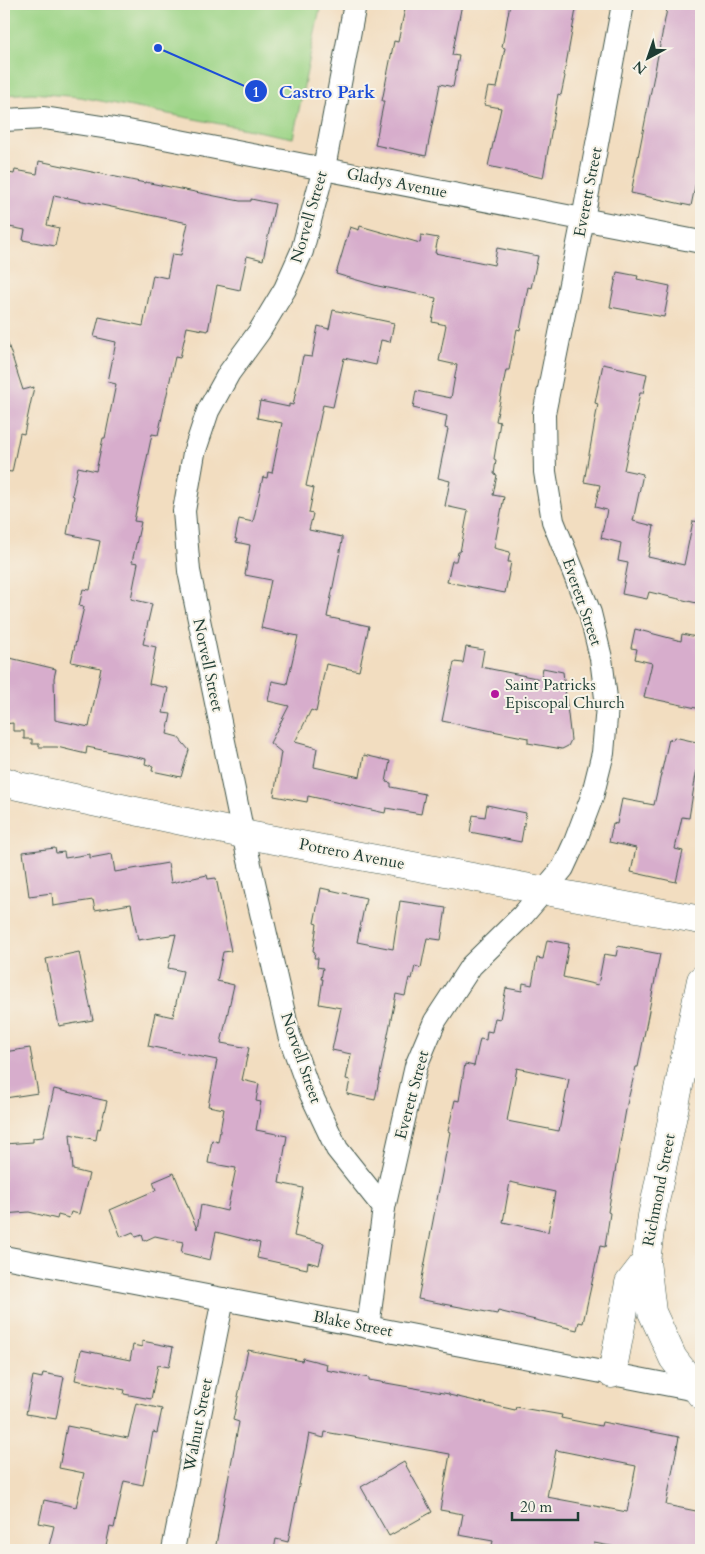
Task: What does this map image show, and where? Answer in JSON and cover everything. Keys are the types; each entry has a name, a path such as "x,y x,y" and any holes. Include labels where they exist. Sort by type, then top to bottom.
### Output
{"street":[{"name":"Norvell Street","path":"355,4 324,168 302,251 285,289 259,332 229,373 208,411 194,453 184,511 189,571 243,834 289,1035 309,1090 337,1149 384,1208"},
{"name":"Everett Street","path":"384,1208 416,1066 435,1021 471,966 523,915 563,868 592,797 603,753 608,706 601,658 590,614 553,522 545,472 544,414 623,4"},
{"name":"Gladys Avenue","path":"4,120 50,119 128,131 701,242"},
{"name":"Potrero Avenue","path":"4,781 18,786 243,834 701,920"},
{"name":"Richmond Street","path":"700,1392 673,1358 652,1312 646,1261 652,1216 701,980"},
{"path":"368,1327 384,1208"},
{"name":"Blake Street","path":"4,1257 700,1392"},
{"path":"612,1374 629,1283 646,1261"},
{"name":"Walnut Street","path":"173,1550 223,1300"}],"green space":[{"path":"4,4 321,4 293,138 80,97 32,93 4,95"}],"building":[{"path":"406,4 462,4 452,55 459,56 453,87 440,84 426,156 375,145 394,41 398,42"},
{"path":"510,4 577,4 565,76 561,95 558,94 543,178 488,166 501,108 484,105 488,87 497,88 505,48 502,47"},
{"path":"668,4 701,4 701,157 691,206 631,193"},
{"path":"39,161 240,201 251,201 251,199 275,204 263,260 247,256 240,290 217,285 208,331 187,327 180,358 175,357 158,435 152,434 134,521 141,522 132,562 138,563 131,599 152,604 143,644 156,647 149,684 168,688 163,713 171,714 167,734 178,737 189,750 181,777 152,771 153,766 145,764 146,759 87,747 86,754 57,747 39,747 39,744 32,744 32,739 24,739 24,731 13,731 13,723 4,724 4,670 8,670 10,658 56,669 54,678 55,720 89,727 101,668 71,662 84,607 79,606 83,589 90,590 100,541 67,534 78,467 96,471 116,384 108,382 116,342 94,337 99,317 143,326 153,275 167,278 172,254 181,255 188,223 54,195 47,225 59,228 55,246 23,240 25,230 4,226 4,172 14,174 15,170 37,174"},
{"path":"360,226 420,243 421,235 438,238 435,253 494,265 497,248 538,256 531,288 528,287 520,330 517,329 509,370 506,370 496,421 500,422 494,459 496,460 494,474 497,475 493,495 504,497 494,548 510,552 508,562 511,562 505,593 447,582 452,561 456,561 458,552 460,552 468,511 445,506 450,481 438,478 448,429 445,428 447,416 413,408 416,391 451,398 457,365 439,361 446,325 432,322 436,298 378,286 336,274 350,227 359,230"},
{"path":"617,272 638,276 637,279 670,286 664,317 610,307"},
{"path":"333,310 394,323 390,342 381,340 376,365 344,358 333,407 323,405 306,486 314,488 309,513 313,514 309,530 342,537 327,617 369,626 359,671 326,664 316,712 311,710 295,742 317,748 314,767 360,777 364,755 390,761 386,782 391,783 391,787 425,794 421,814 386,808 385,813 308,796 307,802 274,796 281,752 270,743 289,706 268,701 272,681 287,684 298,636 261,628 271,580 245,575 250,545 236,542 237,539 235,539 239,519 253,522 263,477 267,478 268,472 272,473 282,423 257,418 260,401 289,407 289,404 293,405 303,356 312,357 318,326 329,329"},
{"path":"4,341 7,341 23,390 34,387 24,434 20,433 12,472 4,471"},
{"path":"603,364 647,374 643,393 640,393 624,470 643,474 633,521 654,526 648,557 684,565 693,521 701,522 701,604 649,592 647,599 622,594 628,563 618,561 621,543 601,538 607,510 595,507 600,485 584,482 598,404 595,403"},
{"path":"635,629 681,641 682,634 701,638 701,709 644,697 652,663 635,659 637,649 631,648"},
{"path":"466,647 484,650 481,667 541,679 543,668 563,672 571,740 568,746 562,749 528,743 528,738 442,721 454,662 463,663"},
{"path":"674,737 701,743 689,818 682,817 675,849 683,851 676,882 631,872 636,848 609,842 613,823 617,824 622,799 654,805 669,739 673,740"},
{"path":"487,805 526,813 521,842 470,832 473,815 485,817"},
{"path":"55,848 56,853 64,852 65,858 90,854 90,858 112,854 115,872 168,863 171,883 207,875 208,879 216,878 231,951 223,952 217,981 234,985 221,1043 249,1048 242,1080 259,1084 256,1101 261,1102 256,1130 287,1136 279,1183 303,1188 294,1236 324,1243 319,1265 308,1262 307,1269 257,1258 260,1243 216,1232 210,1260 181,1253 183,1242 155,1236 144,1241 142,1235 136,1237 133,1232 121,1237 110,1210 156,1190 153,1182 174,1173 197,1229 201,1205 227,1211 236,1168 208,1163 212,1140 218,1142 224,1109 208,1106 217,1060 148,1046 155,1013 173,1017 183,971 168,968 176,934 138,940 131,904 95,910 93,900 53,906 52,893 29,896 23,852"},
{"path":"321,888 366,898 357,942 393,949 400,901 446,908 441,940 427,938 421,968 415,966 412,979 409,978 405,996 396,994 375,1100 347,1094 350,1080 346,1079 351,1054 332,1050 341,1008 319,1004 323,968 317,967 318,958 314,958 315,952 313,951 317,924 314,923"},
{"path":"547,940 569,944 563,977 598,985 604,954 616,956 618,946 660,954 638,1067 636,1067 627,1104 608,1212 610,1213 605,1247 600,1246 583,1323 579,1322 577,1330 498,1311 497,1314 418,1299 450,1132 448,1131 455,1100 459,1101 465,1064 474,1066 480,1039 486,1040 487,1031 492,1032 495,1018 500,1019 506,988 522,991 523,983 532,985 537,958 543,959","holes":["517,1068 569,1079 559,1131 507,1121","510,1182 555,1192 548,1232 503,1222"]},
{"path":"79,952 93,1020 59,1026 46,959"},
{"path":"30,1048 38,1093 5,1098 4,1052"},
{"path":"54,1089 107,1101 96,1140 70,1134 73,1170 89,1174 79,1214 71,1212 69,1218 58,1215 57,1219 29,1212 4,1214 4,1144 33,1142 33,1138 43,1137"},
{"path":"142,1341 173,1347 169,1367 158,1365 151,1399 124,1394 125,1390 75,1380 81,1350 130,1360 133,1345 142,1347"},
{"path":"248,1350 302,1361 303,1358 327,1364 326,1370 369,1378 369,1380 449,1394 515,1410 516,1407 562,1415 561,1418 601,1426 602,1422 679,1437 666,1505 701,1512 701,1550 632,1550 594,1543 593,1550 515,1550 492,1545 493,1541 459,1535 463,1514 440,1510 450,1454 325,1432 324,1438 309,1434 288,1542 276,1539 274,1550 215,1550 239,1422 233,1420","holes":["556,1450 636,1466 627,1512 547,1497"]},
{"path":"43,1373 64,1377 56,1419 26,1414 33,1376 42,1378"},
{"path":"136,1403 162,1409 157,1433 153,1432 143,1485 124,1481 114,1528 110,1527 105,1550 48,1550 54,1526 39,1523 44,1500 76,1507 84,1473 59,1468 67,1426 128,1438"},
{"path":"404,1462 432,1512 389,1536 361,1487"}],"place":[{"name":"Castro Park","path":"158,48"},
{"name":"Saint Patricks Episcopal Church","path":"495,694"}]}
